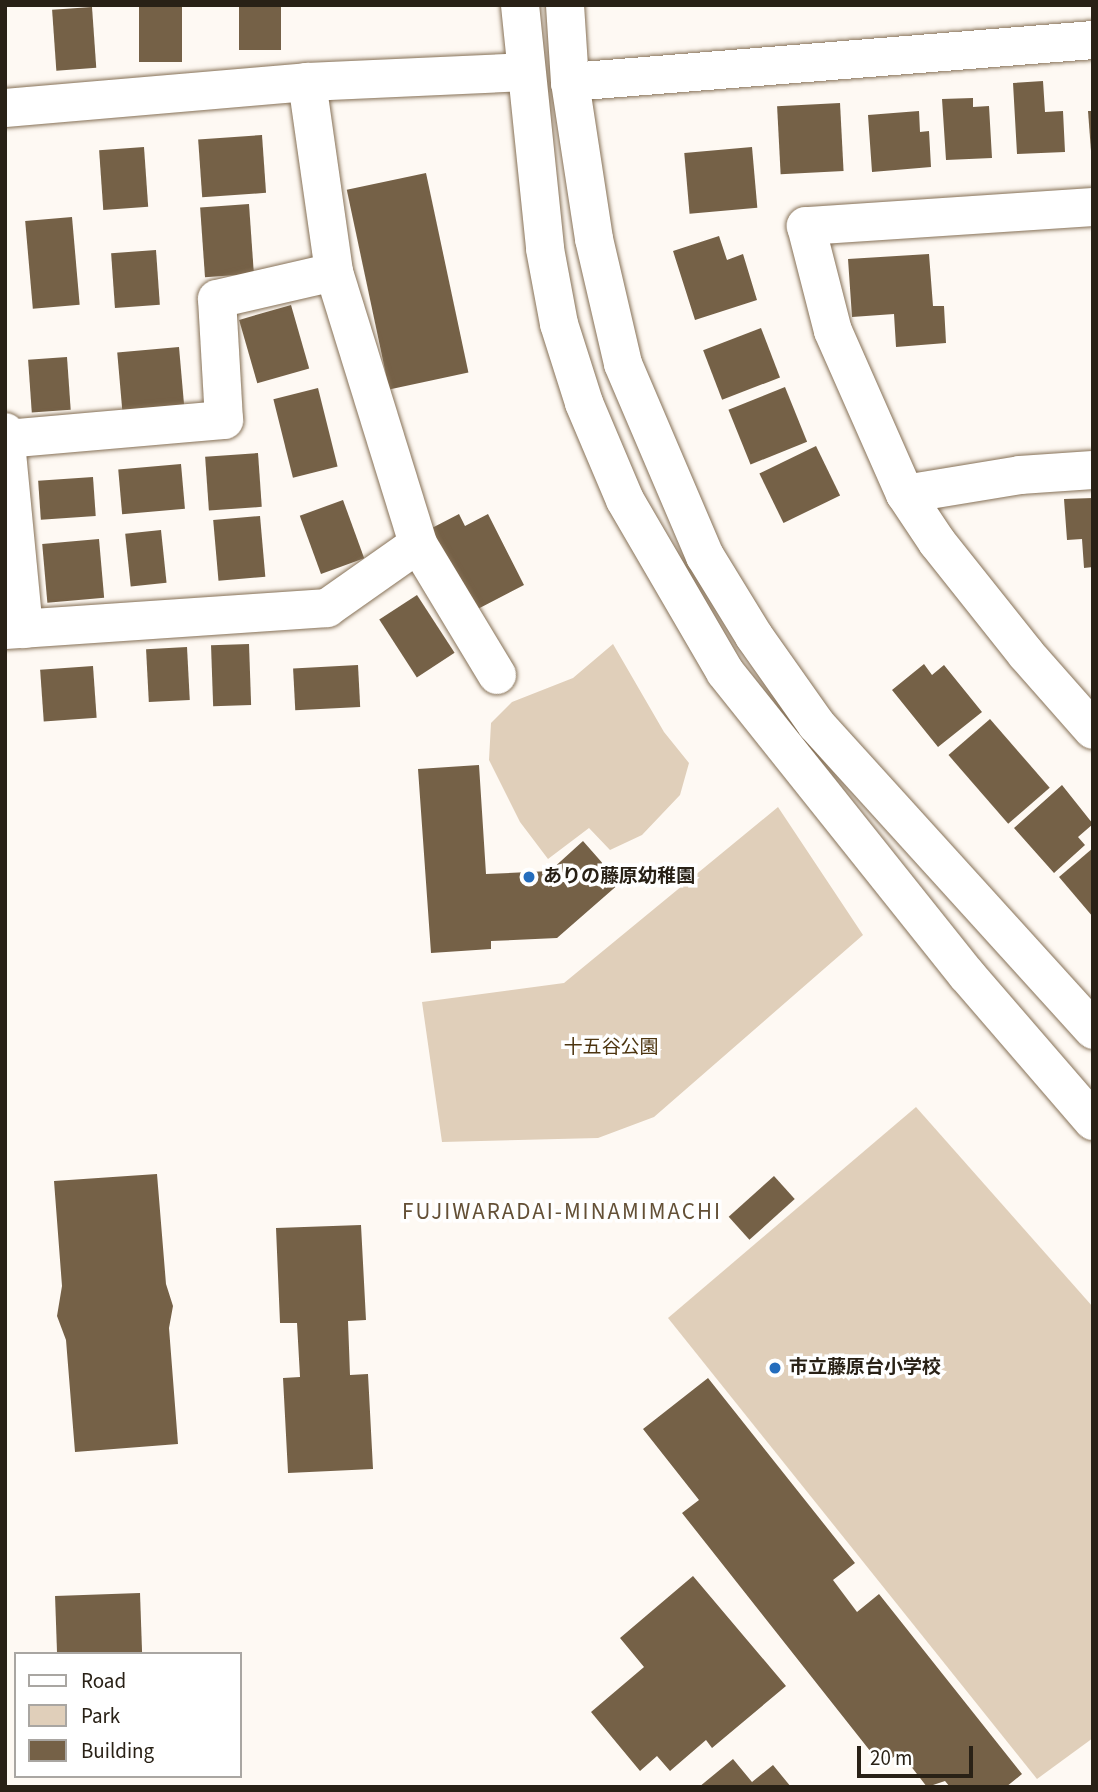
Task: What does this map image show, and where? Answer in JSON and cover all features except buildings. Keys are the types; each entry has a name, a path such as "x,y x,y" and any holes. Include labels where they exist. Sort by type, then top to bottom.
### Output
{"street":[{"path":"520,5 545,248 559,324 584,403 625,500 667,579 725,671 967,975 1093,1121"},
{"path":"565,5 570,82 594,239 623,364 705,556 754,636 816,724 1093,1030"},
{"path":"570,82 1093,40"},
{"path":"5,108 307,82 525,72"},
{"path":"307,82 334,272 418,544 497,675"},
{"path":"1093,207 806,226 833,331 905,494 994,614 1093,730"},
{"path":"6,439 224,420 217,299 334,272"},
{"path":"5,432 15,629 198,620 327,608 418,544"},
{"path":"905,494 1020,475 1093,470"}],"green space":[{"path":"613,644 664,732 689,763 680,795 642,835 610,850 589,828 548,859 520,822 489,760 491,723 512,702 573,678"},
{"name":"十五谷公園","path":"778,807 863,935 654,1117 598,1138 442,1142 422,1002 564,983"},
{"path":"916,1107 1093,1307 1093,1738 1037,1779 668,1318"}],"place":[{"name":"ありの藤原幼稚園","path":"529,877"},
{"name":"市立藤原台小学校","path":"775,1368"}],"district":[{"name":"FUJIWARADAI-MINAMIMACHI","path":"562,1212"}]}
